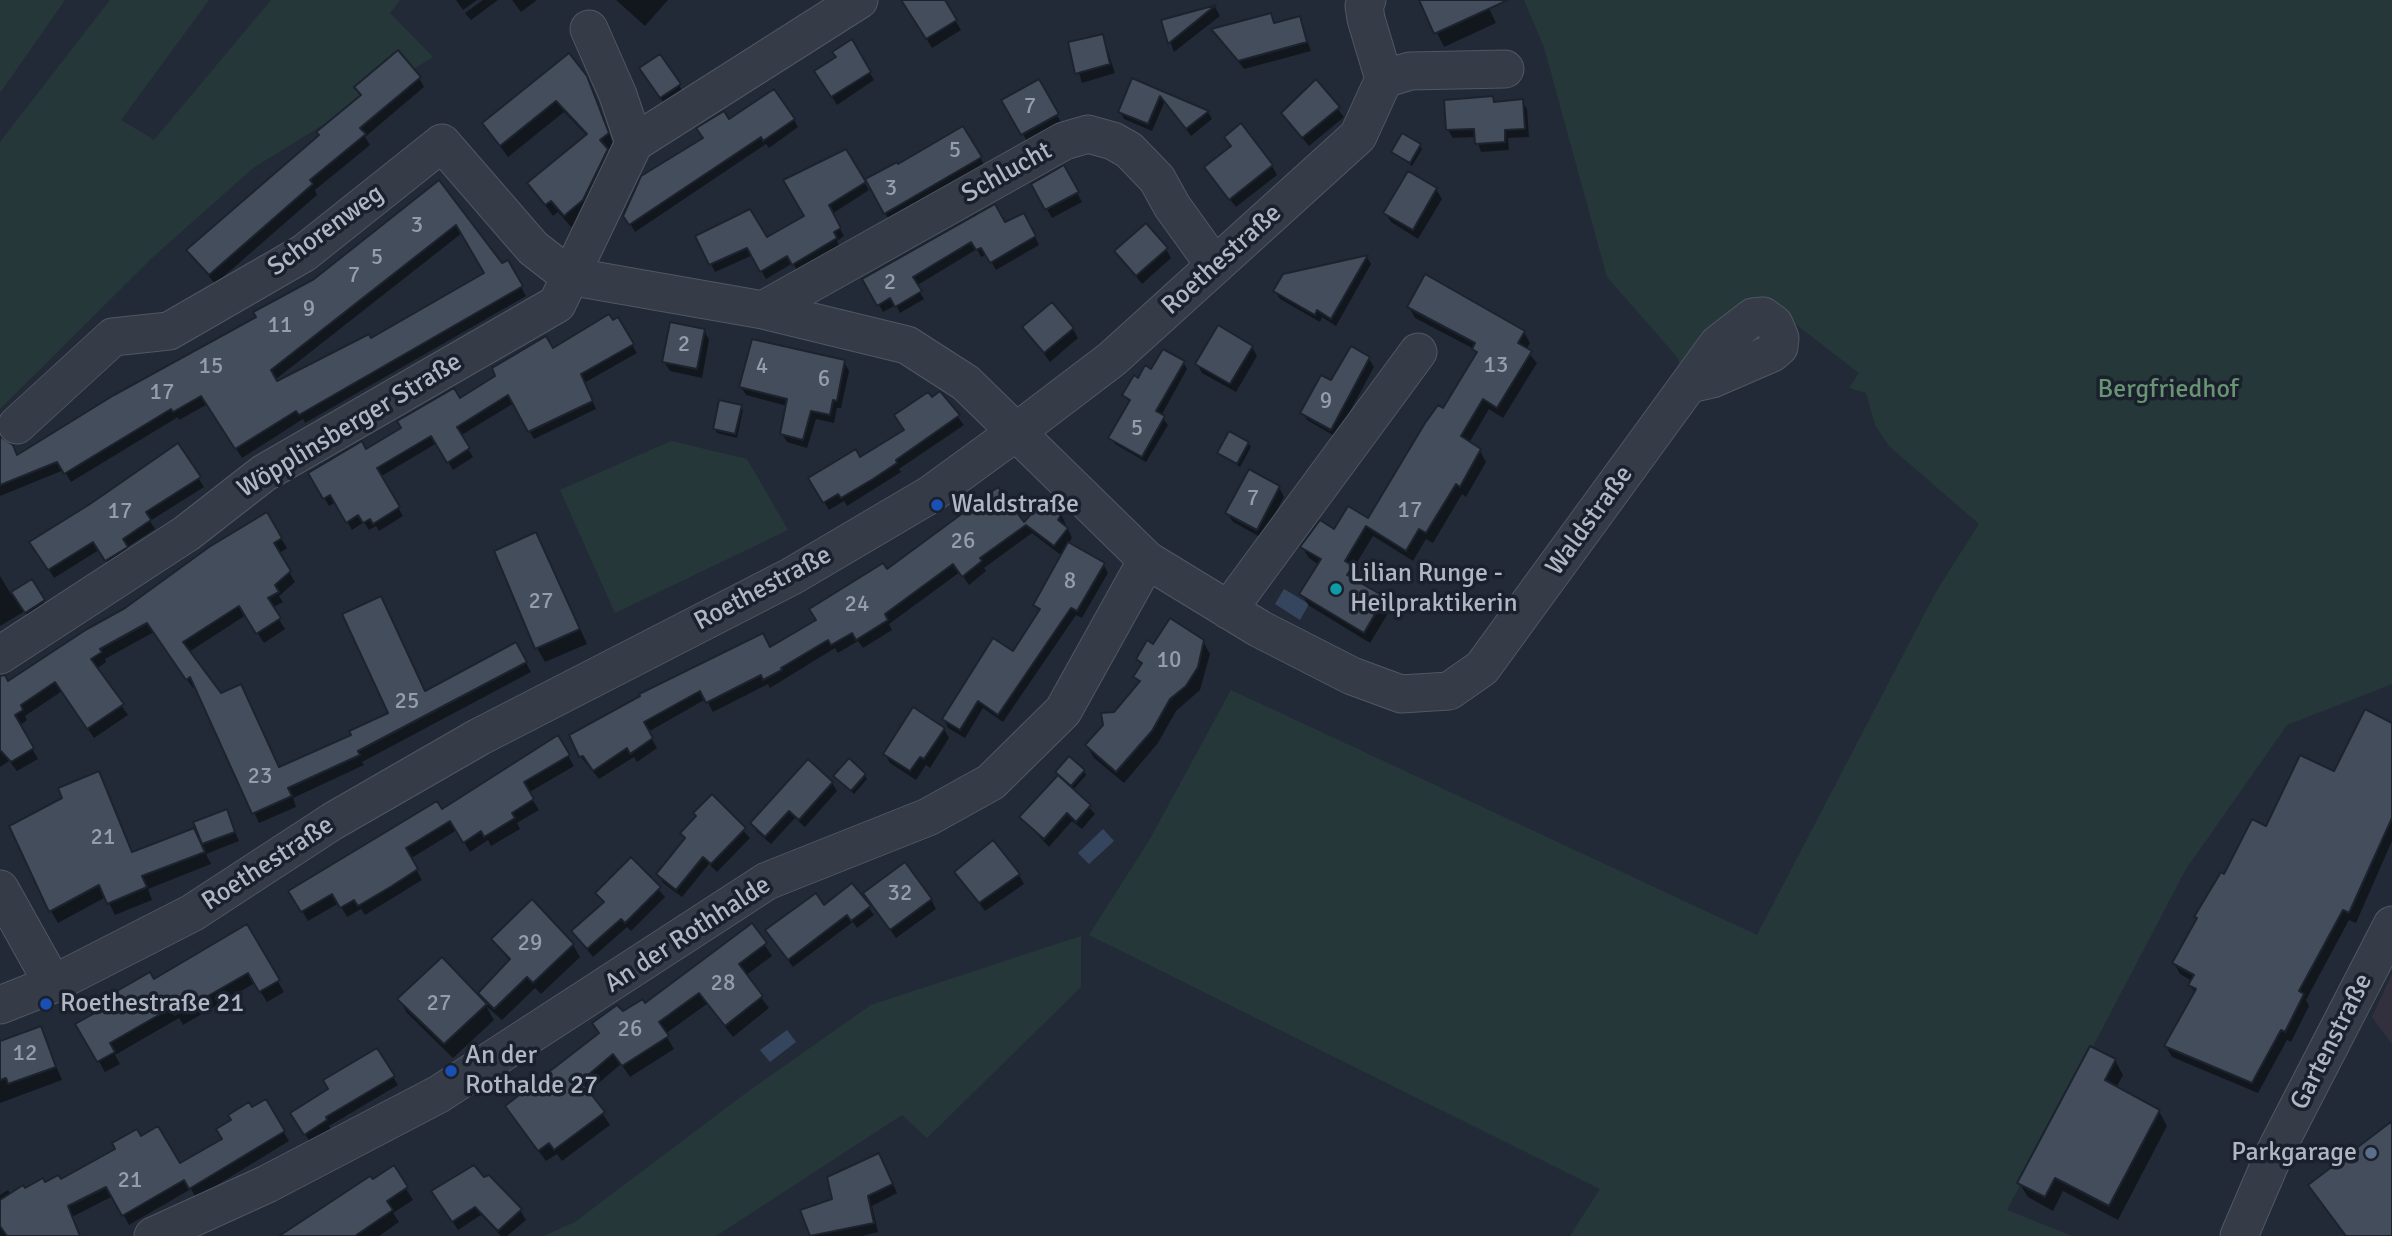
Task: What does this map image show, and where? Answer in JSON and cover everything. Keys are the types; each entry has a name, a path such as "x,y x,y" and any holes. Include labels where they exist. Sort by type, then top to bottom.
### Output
{"street":[{"path":"589,30 618,95 634,144 859,0"},
{"path":"1359,2 1384,79 1410,71 1505,69"},
{"name":"Roethestraße","path":"0,1005 53,984 192,913 333,821 480,737 792,576 930,494 1111,359 1358,136 1384,79"},
{"name":"Schlucht","path":"763,310 1064,141 1088,134 1113,141 1129,150 1157,179 1172,206 1214,266"},
{"name":"Schorenweg","path":"17,425 113,337 169,331 304,253 442,143 533,247 569,276"},
{"name":"Wöpplinsberger Straße","path":"0,655 177,540 264,473 558,304 634,144"},
{"name":"Waldstraße","path":"569,276 763,310 907,345 966,383 1147,560 1228,610 1353,676 1401,694 1449,691 1482,668 1690,384"},
{"path":"1228,610 1418,352"},
{"name":"An der Rothhalde","path":"153,1236 267,1184 439,1094 767,881 928,817 991,782 1063,711 1147,560"},
{"path":"0,889 53,984"},
{"name":"Gartenstraße","path":"2239,1236 2274,1152 2392,925"}],"shaded area":[{"path":"2392,974 2392,1044 2372,1017"}],"green space":[{"path":"0,0 65,0 0,93"},
{"path":"110,0 209,0 121,120 154,140 271,0 400,0 390,13 433,57 253,168 153,257 0,409 0,142"},
{"name":"Bergfriedhof","path":"1524,0 2392,0 2392,684 2287,725 2186,869 2007,1210 2072,1236 1570,1236 1600,1189 1089,935 1150,839 1231,690 1757,935 1937,590 1979,524 1889,446 1875,425 1866,393 1849,388 1859,373 1794,323 1689,402 1678,358 1607,277 1544,47"},
{"path":"671,441 747,459 788,530 615,613 560,490"},
{"path":"1081,936 1081,987 927,1138 902,1115 716,1236 543,1236 575,1222 746,1093 871,1005"}],"water":[{"path":"1284,589 1309,604 1300,620 1275,604"},
{"path":"1103,829 1114,841 1089,864 1078,853"},
{"path":"787,1030 796,1042 770,1062 760,1050"}],"building":[{"path":"901,0 945,0 957,20 926,39"},
{"path":"1419,0 1508,0 1434,34"},
{"path":"1216,5 1168,44 1161,20"},
{"path":"1271,13 1274,23 1300,16 1307,42 1238,61 1211,29"},
{"path":"1103,34 1110,64 1075,74 1068,42"},
{"path":"852,39 871,72 831,97 814,71 836,57 832,52"},
{"path":"398,50 421,77 360,128 366,134 310,180 313,184 209,275 186,250 319,135 316,132 361,95 354,87"},
{"path":"569,53 587,76 609,133 600,140 608,149 583,200 564,216 551,201 545,205 527,183 587,134 556,101 500,146 482,123"},
{"path":"660,54 681,84 660,98 639,68"},
{"path":"1132,78 1209,111 1186,129 1160,96 1148,124 1118,112"},
{"path":"1039,79 1059,114 1021,135 1001,100"},
{"path":"1316,79 1340,107 1302,138 1281,113"},
{"path":"774,89 795,119 763,141 761,137 629,225 623,216 641,176 703,138 696,128 724,111 729,119"},
{"path":"1493,96 1494,102 1523,99 1525,129 1505,130 1505,142 1475,144 1474,129 1446,130 1444,100"},
{"path":"1241,123 1273,165 1229,200 1204,167 1231,146 1224,137"},
{"path":"963,126 982,157 884,214 865,179 897,162 898,164"},
{"path":"1402,133 1421,144 1410,163 1391,152"},
{"path":"846,149 866,182 829,205 841,228 834,232 837,238 792,265 787,256 760,272 747,248 709,265 695,236 750,209 767,237 804,216 783,180"},
{"path":"1064,165 1079,192 1045,210 1031,184"},
{"path":"1408,171 1437,188 1413,230 1383,213"},
{"path":"439,180 502,263 508,260 523,286 299,415 296,411 235,449 201,396 173,412 171,409 64,474 57,462 0,485 0,436 13,445 17,455 114,395 256,317 253,312 314,279","holes":["456,225 484,273 371,338 369,334 277,381 271,370"]},
{"path":"995,204 1005,222 1024,213 1036,236 990,263 981,248 976,250 971,242 913,277 922,291 895,307 890,298 877,306 862,279"},
{"path":"1146,223 1168,248 1136,276 1114,251"},
{"path":"1368,255 1331,319 1317,310 1315,315 1273,291 1283,274"},
{"path":"1425,274 1525,331 1518,343 1532,351 1497,408 1483,399 1461,436 1481,449 1460,487 1456,484 1426,533 1419,529 1406,551 1366,526 1345,561 1353,566 1347,575 1385,597 1364,633 1299,594 1321,559 1300,547 1320,520 1334,529 1348,506 1368,518 1425,423 1438,405 1443,408 1477,352 1472,349 1475,343 1407,307"},
{"path":"1052,302 1074,328 1044,353 1022,327"},
{"path":"609,314 613,320 618,317 634,344 581,374 593,401 528,432 508,395 457,427 470,448 447,463 431,436 377,468 400,507 373,524 370,519 363,523 358,515 346,523 330,495 323,499 308,473 362,441 366,449 401,428 397,421 454,388 460,398 495,376 492,368 546,336 553,348"},
{"path":"670,322 705,329 697,369 662,362"},
{"path":"1218,325 1253,346 1230,384 1195,364"},
{"path":"752,339 845,360 837,401 833,400 830,415 811,411 803,440 780,434 787,399 739,387"},
{"path":"1351,346 1370,357 1331,430 1300,413 1321,375 1331,380"},
{"path":"1163,349 1185,361 1156,411 1165,416 1142,457 1108,438 1130,400 1122,395 1134,375 1138,378 1145,365 1151,369"},
{"path":"940,391 960,415 873,479 841,498 838,494 823,503 808,478 856,449 860,457 904,430 894,415 928,392 932,397"},
{"path":"719,400 742,405 735,434 713,429"},
{"path":"1229,431 1249,442 1237,464 1217,453"},
{"path":"178,443 201,477 146,512 151,520 123,539 128,547 105,561 93,542 48,570 29,542 90,504"},
{"path":"1249,469 1280,486 1257,530 1225,513"},
{"path":"998,487 1024,522 1046,497 1062,513 1058,520 1068,528 1054,546 1026,525 980,558 982,561 962,577 953,564 885,614 888,620 856,640 852,633 831,645 828,640 763,680 761,675 706,703 700,691 644,722 653,738 630,754 627,748 593,771 583,756 579,757 569,735 640,696 639,694 763,633 770,647 816,620 809,609 883,563 887,569"},
{"path":"267,512 282,538 274,543 291,571 275,585 279,592 268,598 281,618 256,634 239,606 183,642 221,693 241,684 279,767 351,735 349,731 388,713 342,614 381,596 425,691 516,642 527,662 358,751 360,755 288,788 292,796 252,814 190,677 186,680 147,623 100,649 102,652 91,659 124,704 87,729 55,682 21,705 23,710 15,715 34,748 11,762 0,750 0,676 5,675 8,681 87,629 125,608 209,547"},
{"path":"536,532 580,629 535,649 494,551"},
{"path":"1068,542 1105,563 1077,611 1071,608 998,715 978,701 960,730 942,719 993,638 1013,651 1040,609 1033,605"},
{"path":"32,579 45,600 25,613 11,592"},
{"path":"1170,618 1204,640 1198,667 1186,686 1170,699 1152,731 1116,772 1085,745 1103,725 1101,713 1114,712 1140,681 1133,677 1142,663 1136,659 1147,640 1153,644"},
{"path":"913,707 945,728 924,759 920,757 910,771 883,754"},
{"path":"2365,709 2392,723 2392,818 2349,913 2343,910 2299,991 2304,994 2285,1032 2281,1030 2252,1083 2164,1046 2196,989 2188,985 2194,975 2172,963 2197,918 2194,917 2221,872 2224,874 2252,819 2266,826 2300,755 2334,771"},
{"path":"558,735 570,755 524,782 534,799 512,813 515,818 484,837 481,831 463,843 450,821 406,848 418,869 392,886 358,906 354,900 340,908 332,894 301,912 288,891 437,801 442,809"},
{"path":"1069,756 1085,770 1071,786 1055,772"},
{"path":"849,758 866,774 851,791 833,776"},
{"path":"808,759 833,782 799,820 789,811 765,837 750,823"},
{"path":"99,771 132,852 194,828 205,852 142,876 147,887 107,904 99,885 49,912 9,826 62,798 58,788"},
{"path":"1058,775 1091,805 1076,822 1067,813 1044,839 1019,817"},
{"path":"712,794 746,828 711,864 703,857 676,890 656,874 685,838 680,833 696,816 693,813"},
{"path":"227,809 235,832 202,844 193,822"},
{"path":"993,840 1020,874 979,903 954,872"},
{"path":"631,857 661,887 625,923 621,919 587,949 571,931 604,902 595,893"},
{"path":"905,862 932,899 890,930 863,893"},
{"path":"852,883 871,906 851,921 847,915 788,960 765,930 816,893 824,905"},
{"path":"532,899 574,944 533,983 527,977 494,1009 478,993 510,959 491,939"},
{"path":"752,923 767,943 739,964 763,996 725,1026 699,993 659,1022 669,1036 622,1066 613,1054 581,1081 605,1112 554,1150 549,1143 538,1151 505,1106 599,1033 592,1023 617,1005 623,1011 643,999 645,1003"},
{"path":"247,924 280,980 259,992 248,973 175,1015 171,1008 110,1043 115,1052 97,1062 75,1024 93,1014 89,1007 150,972 154,979"},
{"path":"442,957 487,1004 444,1044 397,999"},
{"path":"41,1026 56,1067 8,1084 6,1078 0,1080 0,1041"},
{"path":"2090,1046 2116,1059 2105,1080 2160,1110 2109,1206 2055,1178 2045,1197 2017,1183"},
{"path":"377,1048 395,1076 326,1117 327,1120 304,1135 290,1113 328,1089 323,1080"},
{"path":"266,1099 285,1131 189,1189 184,1180 122,1216 106,1187 68,1206 80,1236 7,1236 0,1226 0,1200 23,1185 25,1188 43,1178 45,1182 58,1175 61,1179 115,1149 112,1143 137,1129 141,1136 158,1126 180,1163 222,1139 216,1129 231,1120 228,1115 249,1102 252,1107"},
{"name":"Parkgarage","path":"2392,1121 2392,1236 2346,1236 2308,1185"},
{"path":"879,1153 893,1184 868,1196 874,1223 810,1236 800,1210 832,1199 827,1177"},
{"path":"394,1165 408,1187 387,1201 393,1210 355,1236 279,1236 370,1176 373,1179"},
{"path":"474,1165 484,1177 489,1175 522,1209 498,1231 475,1207 452,1222 431,1191"}],"place":[{"name":"Waldstraße","path":"937,505"},
{"name":"Lilian Runge - Heilpraktikerin","path":"1336,589"},
{"name":"Roethestraße 21","path":"46,1004"},
{"name":"An der Rothalde 27","path":"451,1071"},
{"name":"Parkgarage","path":"2371,1153"}]}
